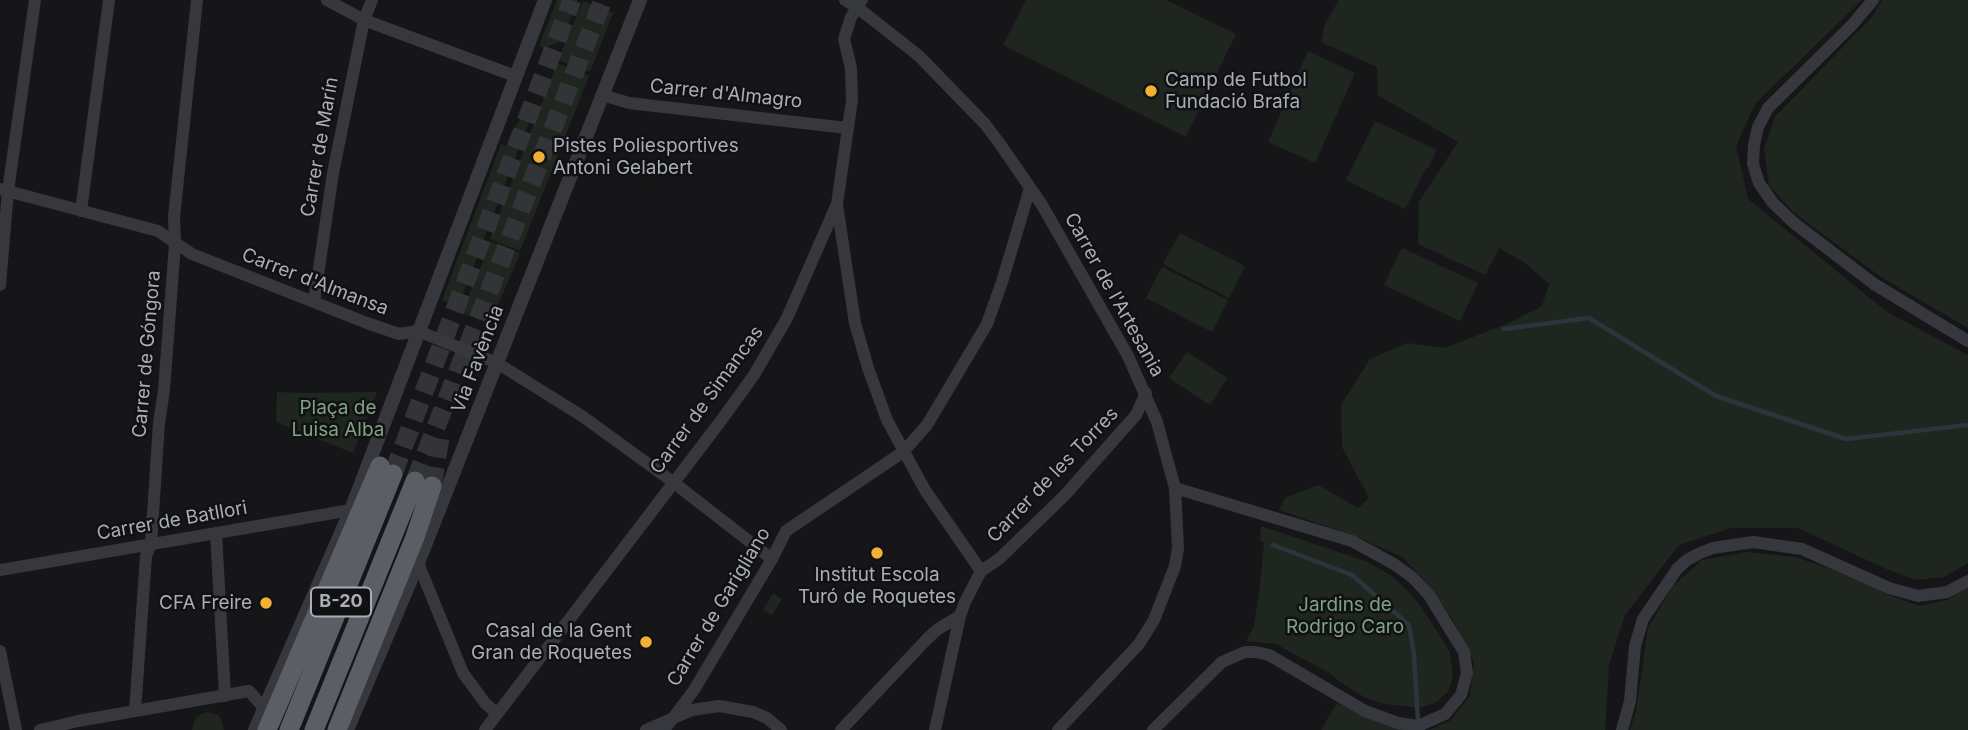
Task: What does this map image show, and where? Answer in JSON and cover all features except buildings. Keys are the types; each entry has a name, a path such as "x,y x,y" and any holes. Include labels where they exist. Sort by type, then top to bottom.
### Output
{"highway":[{"name":"B-20","path":"267,730 386,470 289,730"},
{"name":"B-20","path":"314,730 423,484 415,537 337,730"}],"street":[{"path":"0,285 4,190 34,0"},
{"path":"81,211 110,0"},
{"name":"Carrer de Góngora","path":"135,711 146,556 151,544 175,244 174,217 197,0"},
{"path":"327,0 364,20 515,76"},
{"name":"Carrer de Marín","path":"314,302 332,173 364,20 372,0"},
{"path":"255,730 351,510 545,0"},
{"name":"Via Favència","path":"347,730 418,563 640,0"},
{"name":"Carrer de l'Artesania","path":"845,0 860,4 919,56 979,118 1000,144 1042,205 1128,356 1157,422 1175,488 1178,548 1175,566 1154,620 1130,655 1058,730"},
{"path":"1873,0 1852,25 1768,108 1758,127 1753,164 1759,183 1773,203 1794,223 1874,284 1968,341"},
{"name":"Carrer de Simancas","path":"485,730 720,422 770,349 787,318 837,204 852,84 844,39 847,27 860,4"},
{"name":"Carrer d'Almagro","path":"602,95 629,103 779,118 847,128"},
{"name":"Carrer de Garigliano","path":"664,730 694,690 786,531 903,452 927,425 987,324 1030,188"},
{"name":"Carrer d'Almansa","path":"4,190 158,231 192,254 314,302 399,334 418,331 497,363 582,416 772,559"},
{"path":"837,204 847,283 860,346 887,420 925,490 981,571"},
{"name":"Carrer de les Torres","path":"935,730 960,616 981,571 999,559 1064,496 1136,415 1146,393"},
{"path":"1158,726 1222,662 1245,652 1269,655 1364,711 1398,723 1419,726 1446,713 1461,695 1467,673 1464,652 1429,595 1412,577 1394,564 1352,541 1175,488"},
{"name":"Carrer de Batllori","path":"0,570 351,510"},
{"path":"216,533 225,696"},
{"path":"1622,730 1630,701 1635,646 1643,619 1677,569 1700,553 1713,548 1753,542 1802,549 1889,588 1918,596 1947,592 1968,581"},
{"path":"418,563 463,673 485,703 498,714"},
{"path":"841,730 928,638 960,616"},
{"path":"0,652 16,730"},
{"path":"40,730 249,691 264,708"},
{"path":"646,730 674,716 703,707 736,708 767,718 781,730"}],"green space":[{"path":"557,0 578,0 561,42 549,46 548,50 539,46"},
{"name":"Camp de Futbol Fundació Brafa","path":"1026,0 1166,0 1236,34 1186,137 1003,45"},
{"path":"1339,0 1862,0 1755,104 1736,146 1748,199 1887,312 1968,355 1968,563 1944,577 1916,580 1798,528 1731,528 1679,545 1625,615 1609,665 1605,730 1430,730 1450,721 1470,696 1474,662 1452,619 1423,579 1402,557 1358,537 1279,510 1285,498 1318,485 1358,508 1369,498 1342,447 1341,405 1370,359 1407,343 1445,348 1509,323 1542,306 1549,284 1524,262 1499,248 1485,275 1418,244 1419,202 1458,142 1378,95 1377,67 1321,42 1325,24"},
{"path":"1882,0 1968,0 1968,328 1881,277 1793,212 1769,185 1764,149 1775,117 1872,17"},
{"path":"583,1 613,13 590,72 558,60"},
{"path":"1308,51 1355,73 1315,163 1268,142"},
{"name":"Pistes Poliesportives Antoni Gelabert","path":"557,63 589,76 520,251 490,239"},
{"path":"525,109 533,112 458,306 442,300 501,144 506,146"},
{"path":"1375,121 1437,150 1405,209 1346,180"},
{"path":"1180,233 1245,266 1229,298 1163,264"},
{"path":"491,242 520,253 490,324 462,313"},
{"path":"1402,248 1478,283 1460,321 1384,285"},
{"path":"1162,267 1228,300 1212,332 1146,298"},
{"path":"1187,352 1227,378 1210,405 1169,378"},
{"name":"Plaça de Luisa Alba","path":"277,392 377,392 353,453 276,422"},
{"name":"Jardins de Rodrigo Caro","path":"1261,526 1365,561 1389,574 1422,608 1450,652 1453,677 1448,692 1435,703 1419,708 1385,704 1364,697 1331,674 1276,644 1246,641 1254,626 1259,593 1264,543 1260,540"},
{"path":"1747,552 1795,557 1834,570 1919,606 1947,600 1968,587 1968,730 1630,730 1636,711 1648,628 1673,586 1702,560"},
{"path":"773,593 782,599 772,615 763,610"},
{"path":"1337,703 1388,726 1414,730 1321,730"},
{"path":"206,712 220,717 224,730 192,730 196,717"}],"waterway":[{"path":"1504,329 1589,318 1716,396 1846,439 1968,425"},
{"path":"1273,545 1352,575 1409,625 1414,654 1418,722"}],"tunnel":[{"path":"393,474 572,0"},
{"path":"415,481 603,0"},
{"path":"432,486 440,438"}],"place":[{"name":"Camp de Futbol Fundació Brafa","path":"1151,91"},
{"name":"Pistes Poliesportives Antoni Gelabert","path":"539,157"},
{"name":"Institut Escola Turó de Roquetes","path":"877,553"},
{"name":"CFA Freire","path":"266,603"},
{"name":"Casal de la Gent Gran de Roquetes","path":"646,642"}]}
